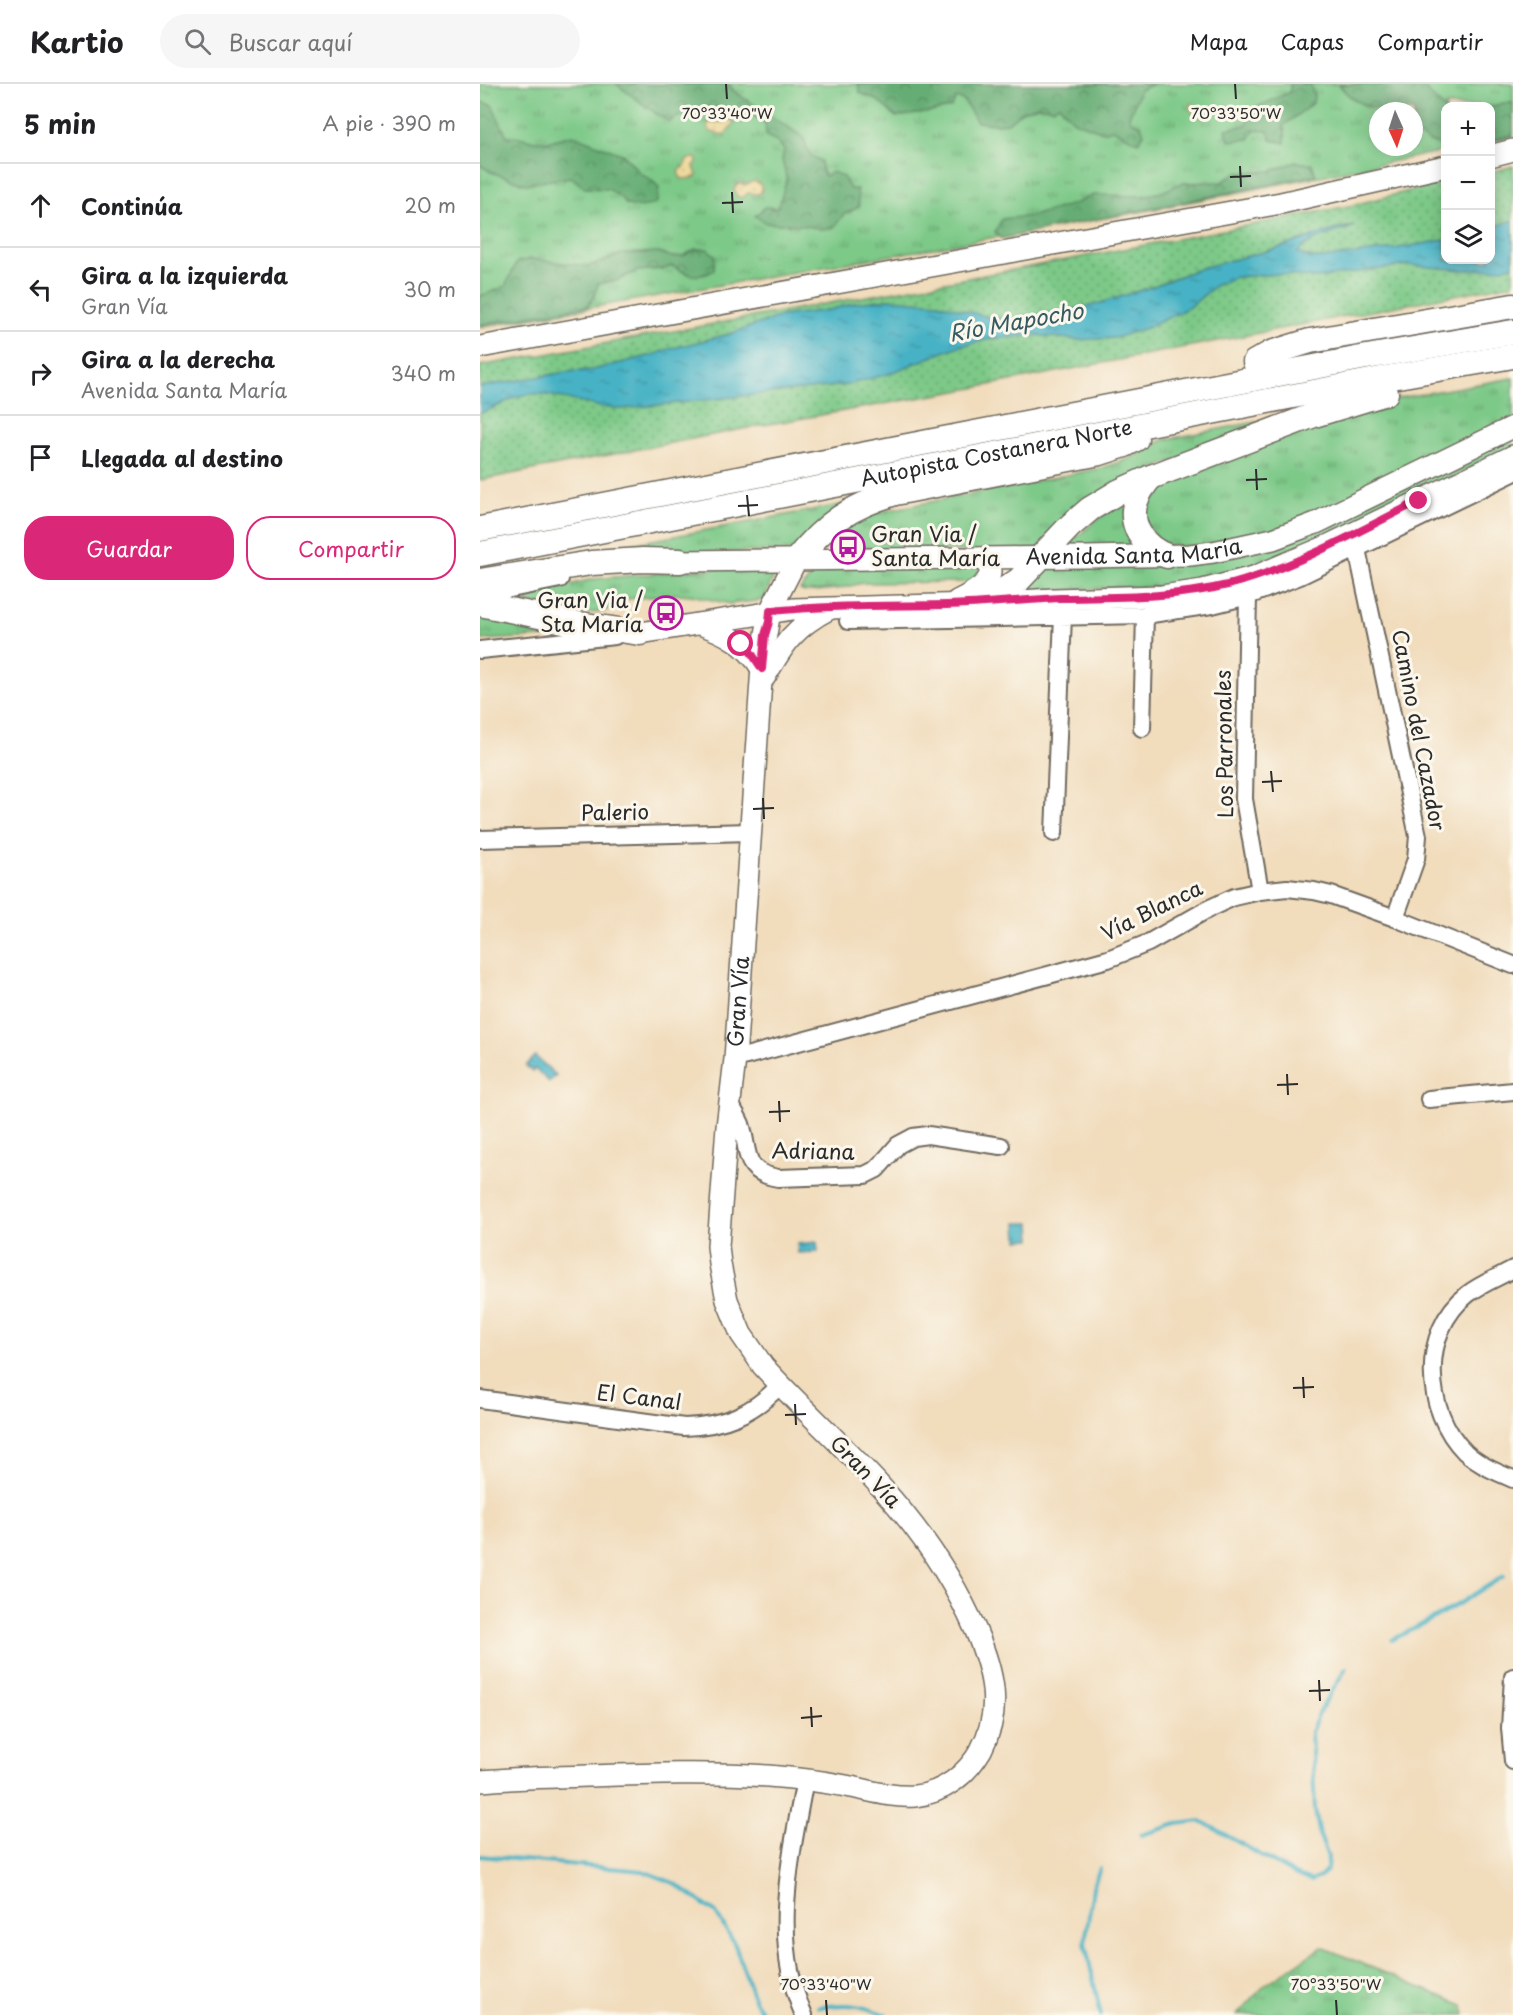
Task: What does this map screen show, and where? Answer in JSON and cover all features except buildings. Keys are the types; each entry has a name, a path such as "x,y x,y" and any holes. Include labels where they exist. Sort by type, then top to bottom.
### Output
{"highway":[{"path":"1255,362 1271,353 1310,341 1513,306"},
{"name":"Autopista Costanera Norte","path":"480,529 1361,358 1513,332"},
{"path":"973,604 1009,588 1028,573 1053,542 1089,509 1151,477 1314,415 1513,358"},
{"name":"Autopista Costanera Norte","path":"480,554 1386,378 1513,358"},
{"path":"796,560 828,525 861,504 895,493 1100,453 1136,439"},
{"path":"1151,477 1135,503 1136,525 1139,535 1146,543 1167,556"},
{"path":"480,581 591,563 643,560 680,561"},
{"path":"480,604 640,633"}],"main road":[{"path":"1495,155 1513,150"},
{"path":"480,347 1281,203 1441,167"},
{"name":"Avenida Santa María","path":"680,561 1167,556 1241,548 1316,523 1513,427"},
{"name":"Avenida Santa María","path":"640,633 770,611 841,614 948,605 1182,594 1254,577 1325,547 1513,456"},
{"path":"948,605 977,591 987,581 990,570 988,564 980,558"},
{"name":"Gran Vía","path":"480,1781 696,1773 805,1779 895,1796 914,1796 942,1788 972,1764 987,1738 994,1712 994,1685 983,1646 947,1575 928,1545 881,1487 763,1366 741,1334 727,1300 721,1273 718,1228 735,1059 765,635 770,611 796,560"},
{"name":"Gran Vía","path":"761,677 798,627 841,614"},
{"path":"700,624 726,634 750,651 761,677"}],"street":[{"name":"Avenida Santa María","path":"841,614 1063,616 1144,615 1184,610 1248,596 1277,586 1513,473"},
{"name":"Camino del Cazador","path":"1357,549 1418,836 1416,859 1395,918"},
{"name":"Avenida Santa María","path":"480,595 576,576 680,561"},
{"name":"Los Parronales","path":"1248,596 1244,799 1260,891"},
{"path":"1142,728 1144,615"},
{"path":"1054,833 1063,616"},
{"name":"Avenida Santa María","path":"480,650 640,633"},
{"name":"Palerio","path":"480,839 752,832"},
{"name":"Vía Blanca","path":"735,1059 1108,959 1148,943 1222,902 1260,891 1287,888 1314,891 1395,918 1513,965"},
{"path":"1429,1099 1513,1090"},
{"name":"Adriana","path":"730,1103 741,1124 748,1159 755,1170 765,1176 788,1178 865,1175 877,1169 898,1145 913,1137 928,1135 1001,1146"},
{"path":"1513,1269 1468,1294 1450,1315 1438,1340 1433,1380 1442,1420 1457,1443 1483,1466 1513,1479"},
{"name":"El Canal","path":"480,1399 684,1428 703,1427 734,1419 756,1407 780,1385"},
{"path":"1513,1677 1510,1728 1513,1761"},
{"path":"804,2015 794,1993 789,1974 786,1907 792,1848 805,1779"}],"green space":[{"path":"480,84 1513,84 1513,137 1495,141 1495,102 1441,102 1441,152 1423,155 1423,102 1369,102 1369,156 1420,156 1140,212 480,327"},
{"path":"616,84 728,84 736,93 803,137 810,155 821,161 825,176 833,172 843,177 850,189 857,189 859,207 844,214 835,226 823,229 766,223 755,216 765,207 777,208 787,180 782,160 784,150 777,141 766,136 765,123 749,113 722,108 688,109 683,115 669,121"},
{"path":"858,84 1154,84 1140,90 1129,117 1131,121 1141,125 1144,134 1138,142 1112,129 1103,132 1074,121 1059,105 1054,108 1038,106 1022,111 1008,123 996,124 977,122 964,101 956,98 952,107 896,117 877,100 860,93"},
{"path":"1290,84 1310,84 1314,95 1313,103 1283,126 1285,143 1271,140 1268,131 1254,130 1249,139 1229,141 1226,129 1246,125 1255,108 1290,92"},
{"path":"1339,84 1420,84 1441,106 1441,146 1423,138 1423,102 1369,102 1369,107 1354,100"},
{"path":"480,102 492,105 509,138 515,136 535,141 550,141 572,135 624,155 640,173 659,187 657,202 643,206 627,205 608,189 585,188 571,177 526,184 491,172 480,165"},
{"path":"1513,103 1513,135 1495,139 1495,106"},
{"path":"1296,162 1312,164 1316,175 1001,239 995,232 1002,219 1031,216 1074,204 1093,195 1141,196 1162,192 1181,183 1222,182 1236,173 1271,171"},
{"path":"1513,166 1513,284 480,480 480,366 1045,264 1349,206 1441,183 1441,264 1495,264 1495,171"},
{"path":"695,249 707,249 715,255 714,270 697,276 672,266 637,271 616,281 598,284 588,306 480,325 480,296 505,287 517,262 531,259 588,266 621,254 659,252 672,257 683,256"},
{"path":"1513,378 1513,420 1287,527 1201,547 1164,545 1143,521 1145,500 1157,487 1376,402"},
{"path":"1287,416 1135,476 1036,551 900,551 857,546 855,543 823,544 831,536 869,514 1102,468 1131,458 1163,440"},
{"path":"1513,437 1513,448 1285,558 1198,585 1023,591 1048,566 1195,563"},
{"path":"1125,501 1140,547 1065,547 1095,521"},
{"path":"850,503 790,551 605,554 604,549"},
{"path":"782,564 764,600 730,604 679,594 627,599 603,612 577,614 516,598 593,579"},
{"path":"819,566 980,567 981,572 976,582 863,583 836,589 805,592 800,590"},
{"path":"480,616 547,633 563,634 562,636 480,640"},
{"path":"1322,1947 1463,2005 1465,2015 1237,2015 1265,1985"}],"sand":[{"path":"1193,103 1200,110 1205,111 1205,117 1201,118 1190,110 1190,104"},
{"path":"724,119 733,120 733,124 725,135 711,132 708,129 707,123 720,122"},
{"path":"691,158 696,158 697,162 694,167 697,175 694,178 681,179 678,172"},
{"path":"754,181 762,188 761,193 748,193 742,198 737,196 734,191 739,183 744,185"}],"water":[{"name":"Río Mapocho","path":"1513,220 1513,266 1463,270 1408,265 1317,278 1279,274 1236,277 1216,285 1191,306 1172,316 1149,327 1115,338 1078,340 1036,335 990,339 956,347 888,374 846,385 621,409 540,394 528,394 515,397 480,413 480,387 566,372 592,370 730,334 781,316 890,299 938,303 988,317 1005,319 1044,314 1094,305 1201,268 1275,249 1340,228 1355,226 1315,240 1298,253 1312,258 1323,258 1441,241 1441,264 1495,264 1495,227"},
{"path":"535,1056 556,1075 549,1082 535,1069 532,1071 526,1066"},
{"path":"1017,1223 1031,1223 1032,1239 1018,1240"},
{"path":"817,1242 818,1252 798,1253 797,1244"}],"waterway":[{"path":"1392,1640 1442,1614 1504,1576"},
{"path":"1141,1835 1177,1824 1201,1821 1296,1875 1311,1881 1322,1876 1327,1869 1328,1857 1320,1836 1315,1810 1311,1732 1321,1709 1346,1668"},
{"path":"480,1856 643,1871 674,1883 716,1913 735,1945 755,2002 764,2015"},
{"path":"1100,1868 1093,1887 1085,1943 1101,2015"},
{"path":"818,2007 853,2005 886,2015"}],"place":[{"name":"Gran Via / Santa María","path":"848,547"},
{"name":"Gran Via / Sta María","path":"666,613"}],"route":[{"path":"741,644 750,651 762,669 770,611 1162,596 1203,590 1254,577 1288,563 1419,501"}]}
